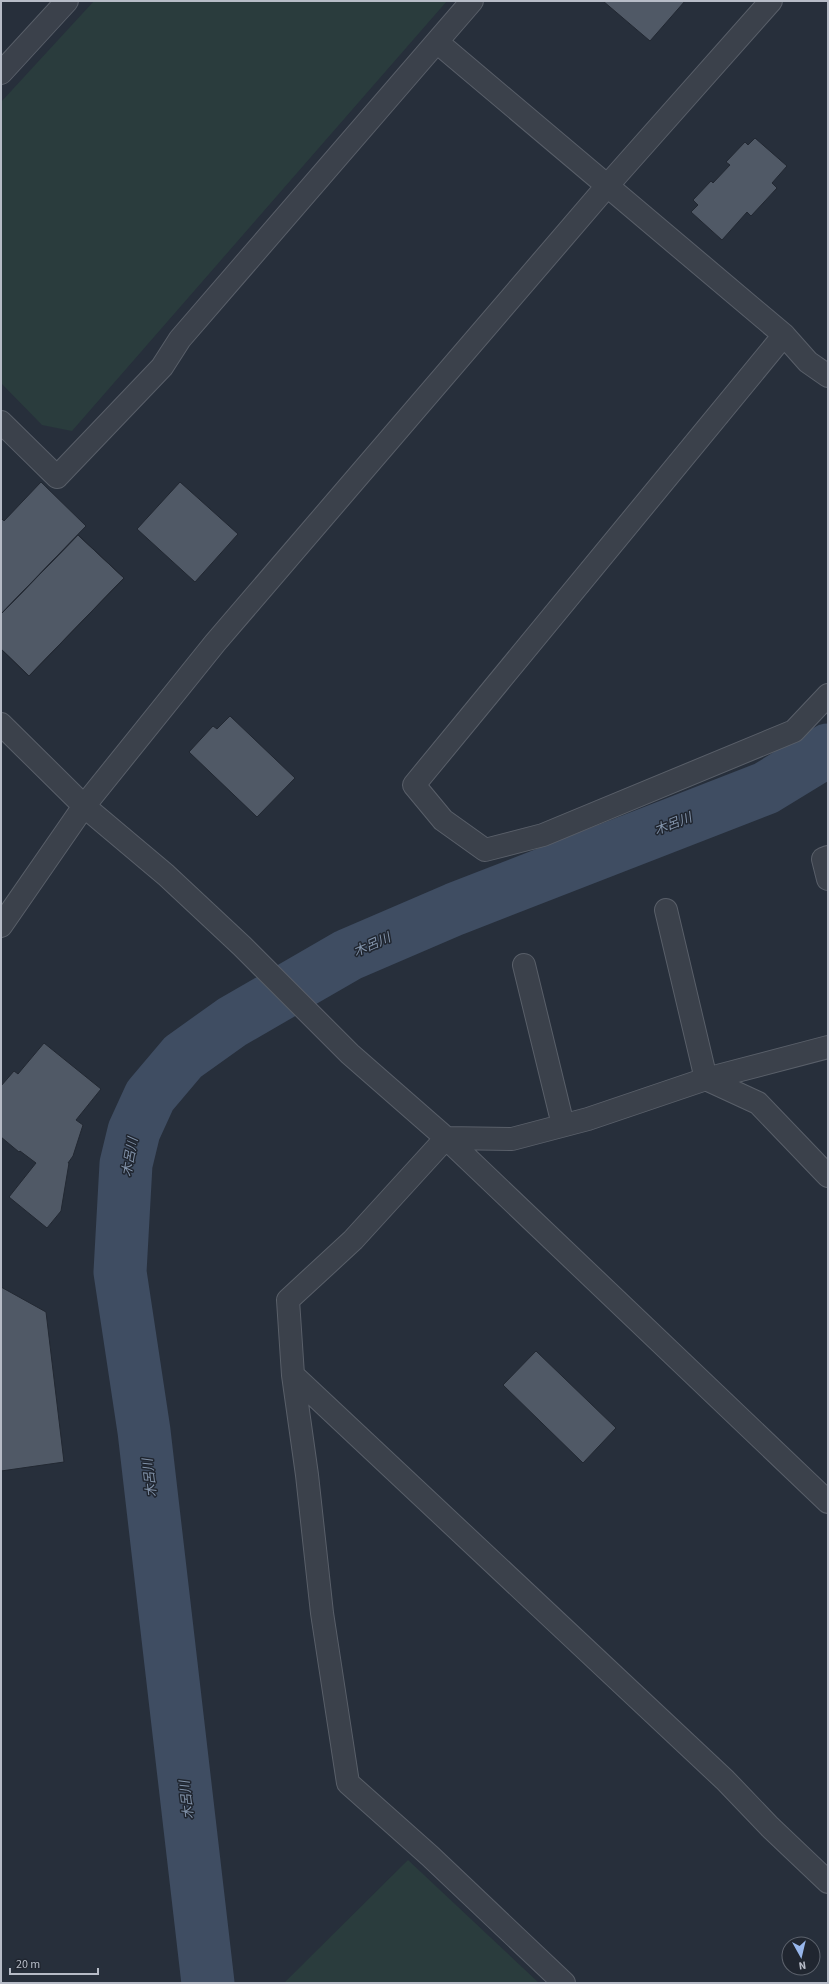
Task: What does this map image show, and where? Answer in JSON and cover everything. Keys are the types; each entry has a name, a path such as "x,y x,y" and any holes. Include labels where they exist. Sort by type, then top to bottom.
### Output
{"street":[{"path":"1,73 67,1"},
{"path":"1,422 57,477 162,367 180,340 472,1"},
{"path":"1,926 84,806 215,643 607,186 771,1"},
{"path":"437,42 784,335 808,362 828,376"},
{"path":"784,335 414,785 443,820 485,850 543,835 794,731 828,695"},
{"path":"1,724 84,806 166,875 242,946 350,1054 446,1138 828,1502"},
{"path":"828,857 823,859 828,879"},
{"path":"666,910 706,1079"},
{"path":"524,965 563,1126"},
{"path":"564,1983 430,1856 348,1783 322,1613 307,1475 293,1375 288,1300 353,1240 446,1138 512,1139 588,1119 706,1079 828,1047"},
{"path":"706,1079 758,1103 828,1176"},
{"path":"293,1375 725,1780 770,1827 828,1882"}],"shaded area":[{"path":"94,1 447,1 72,431 42,425 1,383 1,102"},
{"path":"408,1860 539,1983 284,1983"}],"building":[{"path":"603,1 685,1 650,41"},
{"path":"755,138 787,166 772,183 777,188 751,216 747,212 722,240 691,212 698,205 693,200 711,181 713,183 730,165 726,162 745,142 748,145"},
{"path":"41,482 86,526 1,614 1,518 4,521"},
{"path":"180,482 238,534 195,582 137,529"},
{"path":"78,535 124,578 29,676 1,649 1,614"},
{"path":"78,535 124,578 29,676 1,649 1,614"},
{"path":"230,716 295,778 257,817 189,752 213,726 217,729"},
{"path":"44,1043 101,1089 76,1120 83,1125 73,1156 68,1163 61,1211 47,1228 9,1197 36,1163 20,1151 19,1152 1,1137 1,1086 14,1071 18,1074"},
{"path":"1,1287 46,1312 64,1462 1,1471"},
{"path":"536,1351 616,1428 583,1463 503,1385"}],"waterway":[{"name":"木呂川","path":"208,1983 144,1431 120,1272 126,1164 134,1131 150,1096 183,1057 232,1022 348,955 455,909 766,788 828,750"}]}
